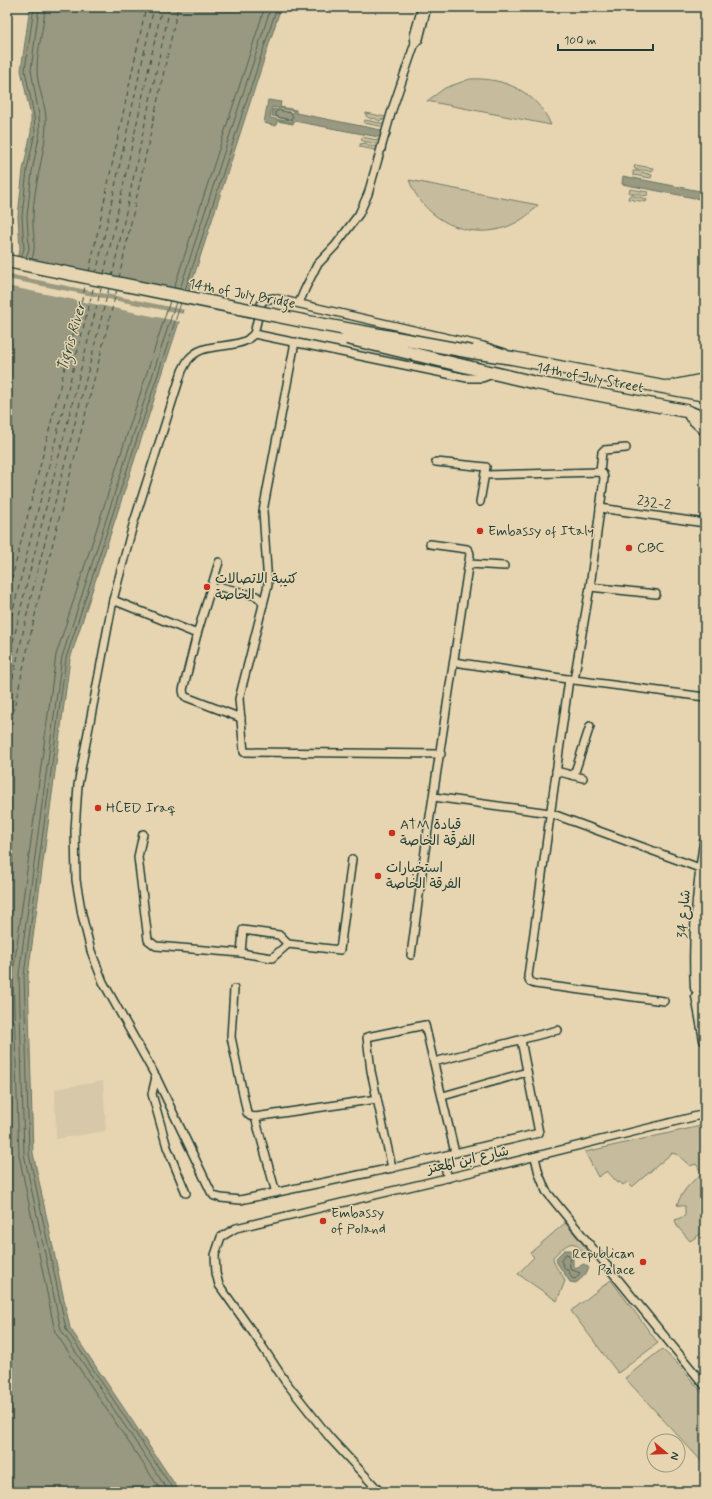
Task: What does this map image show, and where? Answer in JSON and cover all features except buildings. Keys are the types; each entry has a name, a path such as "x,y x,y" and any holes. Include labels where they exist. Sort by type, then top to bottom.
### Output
{"main road":[{"name":"14th of July Bridge","path":"7,261 308,322 472,352"},
{"name":"14th of July Bridge","path":"7,268 307,329 390,347 468,367"},
{"name":"14th of July Street","path":"472,352 512,358 705,395"},
{"name":"14th of July Street","path":"468,367 493,374 686,411 705,419"},
{"path":"667,388 705,380"},
{"path":"686,411 705,429"},
{"name":"شارع 34","path":"705,842 696,922 697,992 705,1040"},
{"name":"شارع 34","path":"705,917 705,963"}],"street":[{"path":"299,303 304,288 317,265 335,246 359,214 368,194 392,110 414,43 414,36 422,7"},
{"path":"414,43 418,39 428,7"},
{"path":"512,358 498,350 483,346 274,298 264,300 261,304 254,334 246,340 212,346 196,353 188,360 182,371 133,525 113,600 78,785 75,830 76,880 82,915 93,957 103,982 156,1077 210,1192 214,1196 240,1200 455,1154 539,1133 521,1040"},
{"path":"254,334 467,378 482,378 493,374"},
{"path":"295,342 263,511 268,585 239,699 244,752 440,754"},
{"path":"626,448 604,450 602,452 600,472 603,474 604,478 590,587 556,771 528,976 530,982 535,984 664,1001"},
{"path":"436,462 486,466 480,502"},
{"path":"485,474 600,472"},
{"name":"232-2","path":"600,508 705,523"},
{"path":"411,955 469,564 469,551 430,544"},
{"path":"219,562 197,634 183,690 186,697 241,718"},
{"path":"469,564 504,566"},
{"path":"211,590 221,587 256,596 261,600 263,605"},
{"path":"590,587 656,594"},
{"path":"113,600 197,634"},
{"path":"454,662 572,680 705,697"},
{"path":"574,775 590,726"},
{"path":"556,771 583,778"},
{"path":"434,797 550,813 703,869"},
{"path":"143,834 138,857 148,940 156,946 241,953 272,958 288,944"},
{"path":"241,953 243,930 279,935 288,944 340,950 352,859"},
{"path":"234,988 231,1037 247,1113 250,1116 255,1117 377,1099"},
{"path":"392,1168 371,1071 367,1037 425,1025 455,1154"},
{"path":"434,1062 558,1030"},
{"path":"442,1096 527,1072"},
{"path":"156,1077 152,1094 167,1148 186,1193"},
{"name":"شارع ابن المعتز","path":"380,1492 330,1438 285,1381 254,1334 218,1285 215,1255 221,1237 236,1228 535,1157 705,1114"},
{"path":"255,1117 276,1193"},
{"path":"442,1156 448,1178"},
{"path":"535,1157 538,1174 546,1191 705,1386"}],"shaded area":[{"path":"470,79 495,81 518,89 528,95 537,104 545,113 551,125 427,101 445,88"},
{"path":"366,113 391,118 387,121 382,119 380,121 374,118 371,119 366,116"},
{"path":"365,120 386,124 390,128 364,123"},
{"path":"362,137 387,142 386,145 375,144 361,140"},
{"path":"366,143 368,146 384,147 386,149 385,152 360,147 360,144"},
{"path":"635,165 653,168 652,172 637,170 634,168"},
{"path":"633,171 652,175 651,178 633,175"},
{"path":"409,180 538,205 522,219 504,228 485,231 466,230 448,224 432,213 419,198"},
{"path":"630,189 648,192 648,195 642,196 640,194 633,194 629,192"},
{"path":"632,195 647,199 646,202 628,199 629,196"},
{"path":"103,1081 106,1131 56,1139 55,1089"},
{"path":"705,1125 705,1231 690,1241 677,1226 675,1220 685,1216 685,1206 677,1205 681,1195 702,1173 696,1164 690,1166 678,1155 672,1153 632,1187 627,1182 623,1185 620,1182 618,1183 607,1171 598,1177 585,1152"},
{"path":"565,1223 596,1259 588,1256 573,1244 569,1244 553,1257 554,1264 565,1281 557,1301 518,1274 534,1257 530,1253"},
{"path":"611,1280 658,1343 618,1373 571,1311"},
{"path":"662,1349 677,1363 705,1396 705,1465 686,1444 686,1433 676,1433 625,1378"}],"water":[{"name":"Tigris River","path":"30,7 281,7 70,659 28,975 33,1153 70,1328 180,1492 7,1492 7,284 20,249 18,216 23,170 31,132 31,117 21,70"},
{"path":"268,100 281,102 280,107 296,110 296,113 391,132 389,139 294,121 293,124 277,121 276,126 264,123","holes":["272,107 294,111 293,113 273,109 272,116 292,120 292,122 270,118"]},
{"path":"623,176 705,192 705,200 622,184"},
{"path":"564,1250 571,1250 573,1252 573,1266 575,1268 584,1264 589,1268 585,1275 576,1283 570,1282 557,1263 556,1258"}],"pier":[{"path":"15,257 191,292 185,310 8,274"},
{"path":"7,279 184,314 181,322 7,286"}],"ferry route":[{"path":"89,272 146,7"},
{"path":"96,274 154,7"},
{"path":"104,274 162,7"},
{"path":"112,277 170,7"},
{"path":"119,278 178,7"},
{"path":"7,598 86,283"},
{"path":"7,634 94,285"},
{"path":"7,668 102,285"},
{"path":"7,705 30,601 109,288"},
{"path":"7,740 38,602 117,289"},
{"path":"7,1468 13,1492"}],"place":[{"name":"Embassy of Italy","path":"480,531"},
{"name":"CBC","path":"629,548"},
{"name":"كتيبة الاتصالات الخاصة","path":"207,587"},
{"name":"HCED Iraq","path":"98,808"},
{"name":"ATM قيادة الفرقة الخاصة","path":"392,833"},
{"name":"استخبارات الفرقة الخاصة","path":"378,876"},
{"name":"Embassy of Poland","path":"323,1221"},
{"name":"Republican Palace","path":"643,1262"}]}
